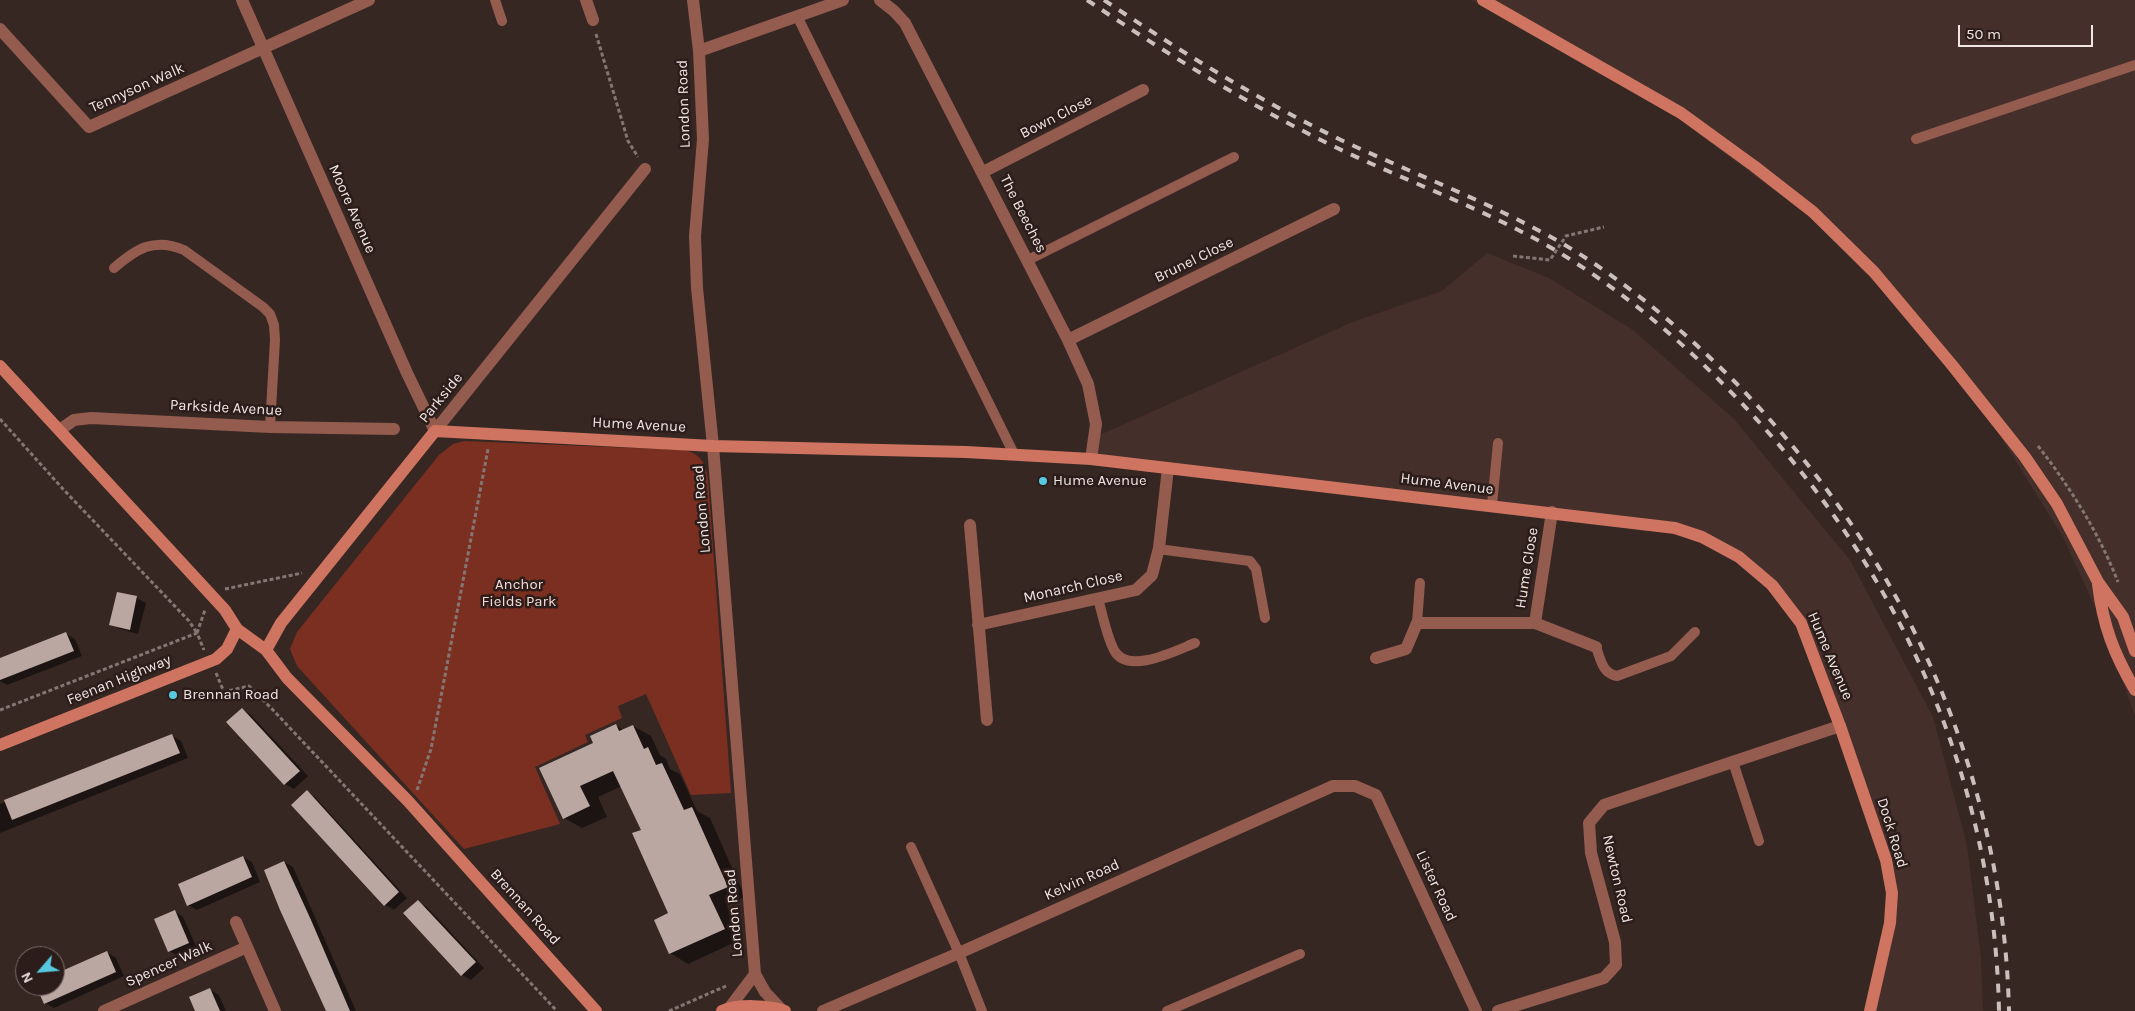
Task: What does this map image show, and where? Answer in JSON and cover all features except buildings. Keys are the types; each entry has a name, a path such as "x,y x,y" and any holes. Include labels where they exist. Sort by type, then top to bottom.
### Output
{"street":[{"name":"Moore Avenue","path":"242,0 407,373 435,431"},
{"path":"264,49 369,0"},
{"path":"586,0 593,20"},
{"name":"London Road","path":"693,0 699,51 703,139 695,236 697,288 713,446 755,974 726,1009"},
{"path":"699,51 843,0"},
{"name":"The Beeches","path":"880,0 894,11 904,23 983,172 1068,340 1088,384 1096,424 1091,459"},
{"path":"1483,0 1681,113 1813,212 1874,272 2025,456 2057,504 2098,582 2123,617 2135,651"},
{"name":"Tennyson Walk","path":"0,29 89,127 264,49"},
{"name":"Bown Close","path":"983,172 1143,90"},
{"name":"Parkside","path":"266,650 281,622 645,169"},
{"name":"Brunel Close","path":"1068,340 1334,210"},
{"name":"Brennan Road","path":"0,366 226,610 237,629 266,650 287,678 408,801 596,1011"},
{"name":"Parkside Avenue","path":"60,429 74,420 91,418 270,427 394,430"},
{"name":"Hume Avenue","path":"435,431 713,446 1014,454 1091,459 1675,528 1702,537 1739,557 1772,584 1801,622 1840,726"},
{"name":"Monarch Close","path":"978,625 1136,590 1152,575 1158,549 1168,468"},
{"name":"Hume Close","path":"1552,512 1535,623 1596,647"},
{"path":"970,525 987,720"},
{"path":"2098,582 2102,615 2119,663 2135,690"},
{"path":"1376,658 1406,649 1416,623 1535,623"},
{"name":"Feenan Highway","path":"0,745 216,659 227,649 237,629"},
{"name":"Newton Road","path":"1498,1011 1604,978 1616,965 1615,942 1591,853 1589,823 1604,805 1840,726"},
{"name":"Dock Road","path":"1840,726 1886,860 1892,893 1890,923 1870,1011"},
{"name":"Kelvin Road","path":"823,1011 959,953 1333,786 1355,786"},
{"name":"Lister Road","path":"1355,786 1376,795 1476,1011"},
{"path":"236,922 275,1011"},
{"name":"Spencer Walk","path":"104,1011 247,947"},
{"path":"755,974 765,992 784,1010"},
{"path":"726,1009 772,1006 784,1010"}],"lane":[{"path":"495,0 502,22"},
{"path":"797,16 1014,454"},
{"path":"1916,139 2135,66"},
{"path":"1028,260 1234,157"},
{"path":"114,268 132,253 146,246 161,244 173,246 184,250 270,314 274,325 275,340 270,427"},
{"path":"1492,506 1498,443"},
{"path":"1158,549 1250,561 1256,569 1265,618"},
{"path":"1416,623 1420,583"},
{"path":"1098,599 1113,649 1116,654 1126,659 1145,662 1195,643"},
{"path":"1596,647 1605,670 1610,675 1617,676 1671,656 1695,632"},
{"path":"1733,762 1759,841"},
{"path":"911,848 959,953 982,1011"},
{"path":"1167,1011 1300,954"}],"path":[{"path":"593,20 628,141 645,169"},
{"path":"1513,256 1550,260 1566,236 1604,227"},
{"path":"0,419 189,621 204,649"},
{"path":"408,801 416,793 431,749 491,433"},
{"path":"223,590 302,573"},
{"path":"0,710 197,633 206,608"},
{"path":"216,675 224,692 249,686 272,708 556,1011"},
{"path":"669,1011 727,986"}],"shaded area":[{"path":"1471,0 2135,0 2135,716 2099,616 2063,537 1977,399 1926,335 1811,218 1676,117"},
{"path":"1487,253 1549,278 1633,330 1733,418 1850,560 1933,717 1967,845 1981,959 1983,1011 1872,1011 1894,893 1803,622 1774,582 1704,534 1092,459 1095,437 1355,321 1442,291"}],"green space":[{"name":"Anchor Fields Park","path":"464,441 682,450 693,453 701,459 708,479 731,793 691,795 646,694 618,706 622,718 585,735 588,742 535,767 560,824 464,849 297,666 290,649 297,632 439,455 453,444"}],"railway":[{"path":"1087,0 1176,58 1237,95 1299,129 1500,221 1578,264 1623,296 1686,348 1725,386 1785,452 1838,521 1884,595 1923,672 1954,752 1978,836 1993,922 1999,1011"},
{"path":"1104,0 1161,38 1250,92 1310,125 1505,214 1582,255 1650,305 1694,343 1734,381 1794,448 1847,518 1893,592 1932,670 1964,751 1987,835 2002,922 2009,1011"}],"place":[{"name":"Hume Avenue","path":"1043,481"},
{"name":"Brennan Road","path":"173,695"}]}
